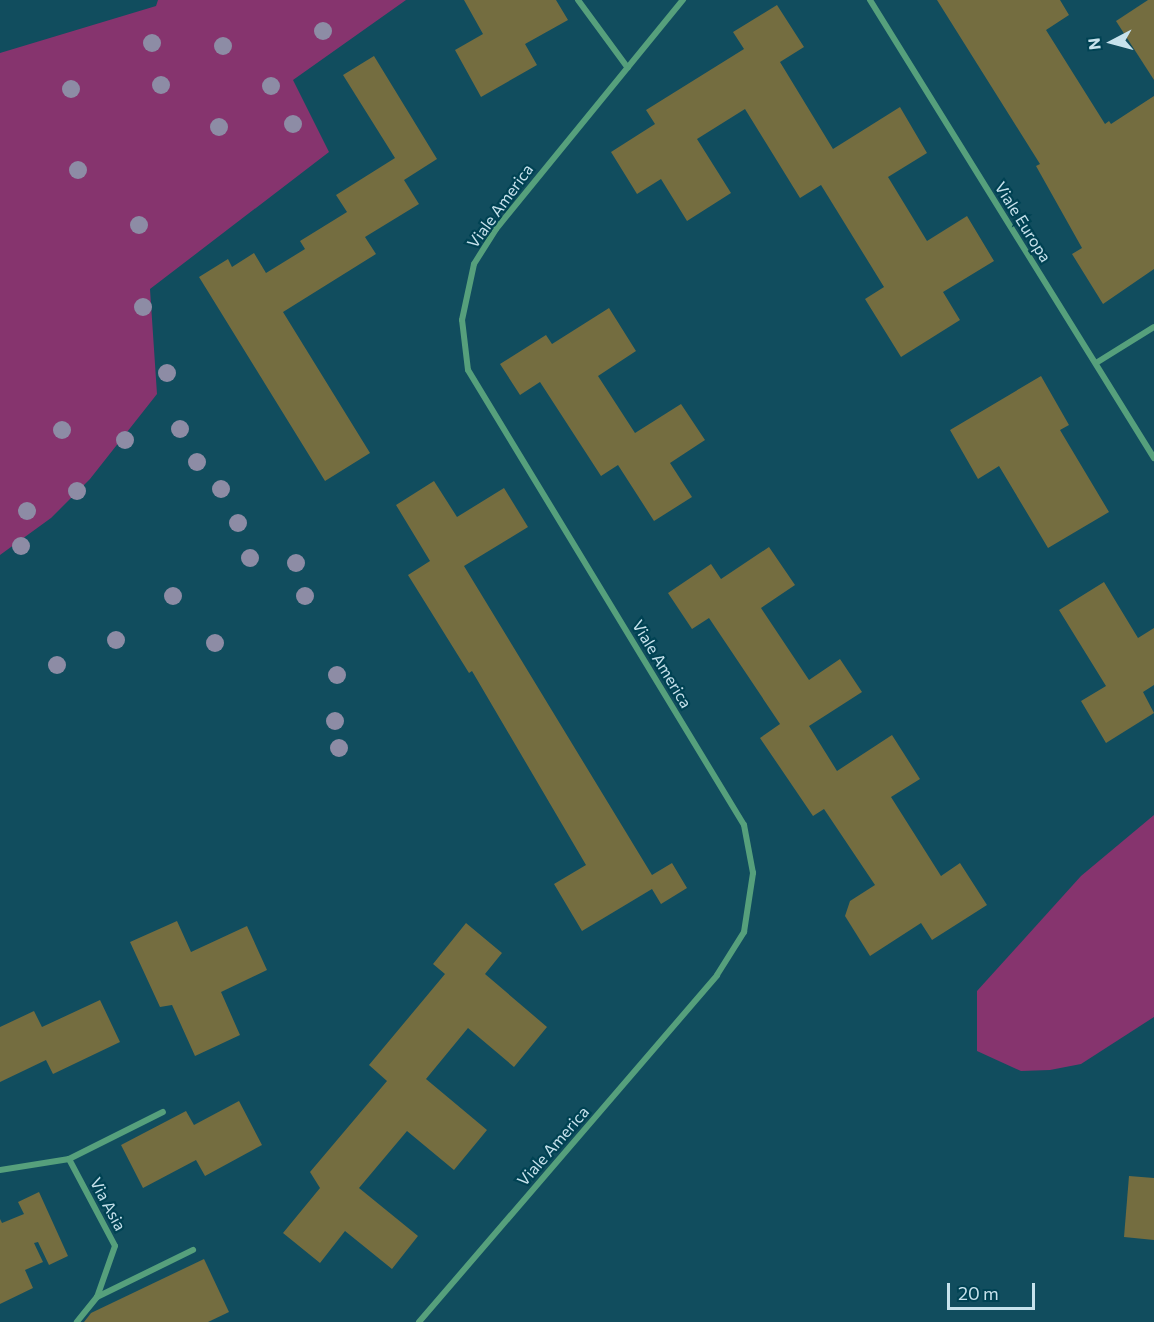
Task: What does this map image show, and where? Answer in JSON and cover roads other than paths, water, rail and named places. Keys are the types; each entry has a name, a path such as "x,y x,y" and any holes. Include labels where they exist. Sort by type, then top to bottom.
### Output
{"street":[{"path":"578,0 628,68"},
{"name":"Viale America","path":"419,1322 717,975 744,932 753,873 744,825 468,370 462,320 474,264 520,197 683,0"},
{"name":"Viale Europa","path":"870,0 1154,458"},
{"path":"1096,363 1154,327"},
{"path":"0,1170 69,1159 163,1112"},
{"name":"Via Asia","path":"69,1159 115,1246 97,1297 77,1322"},
{"name":"Via Asia","path":"97,1297 193,1250"}]}
